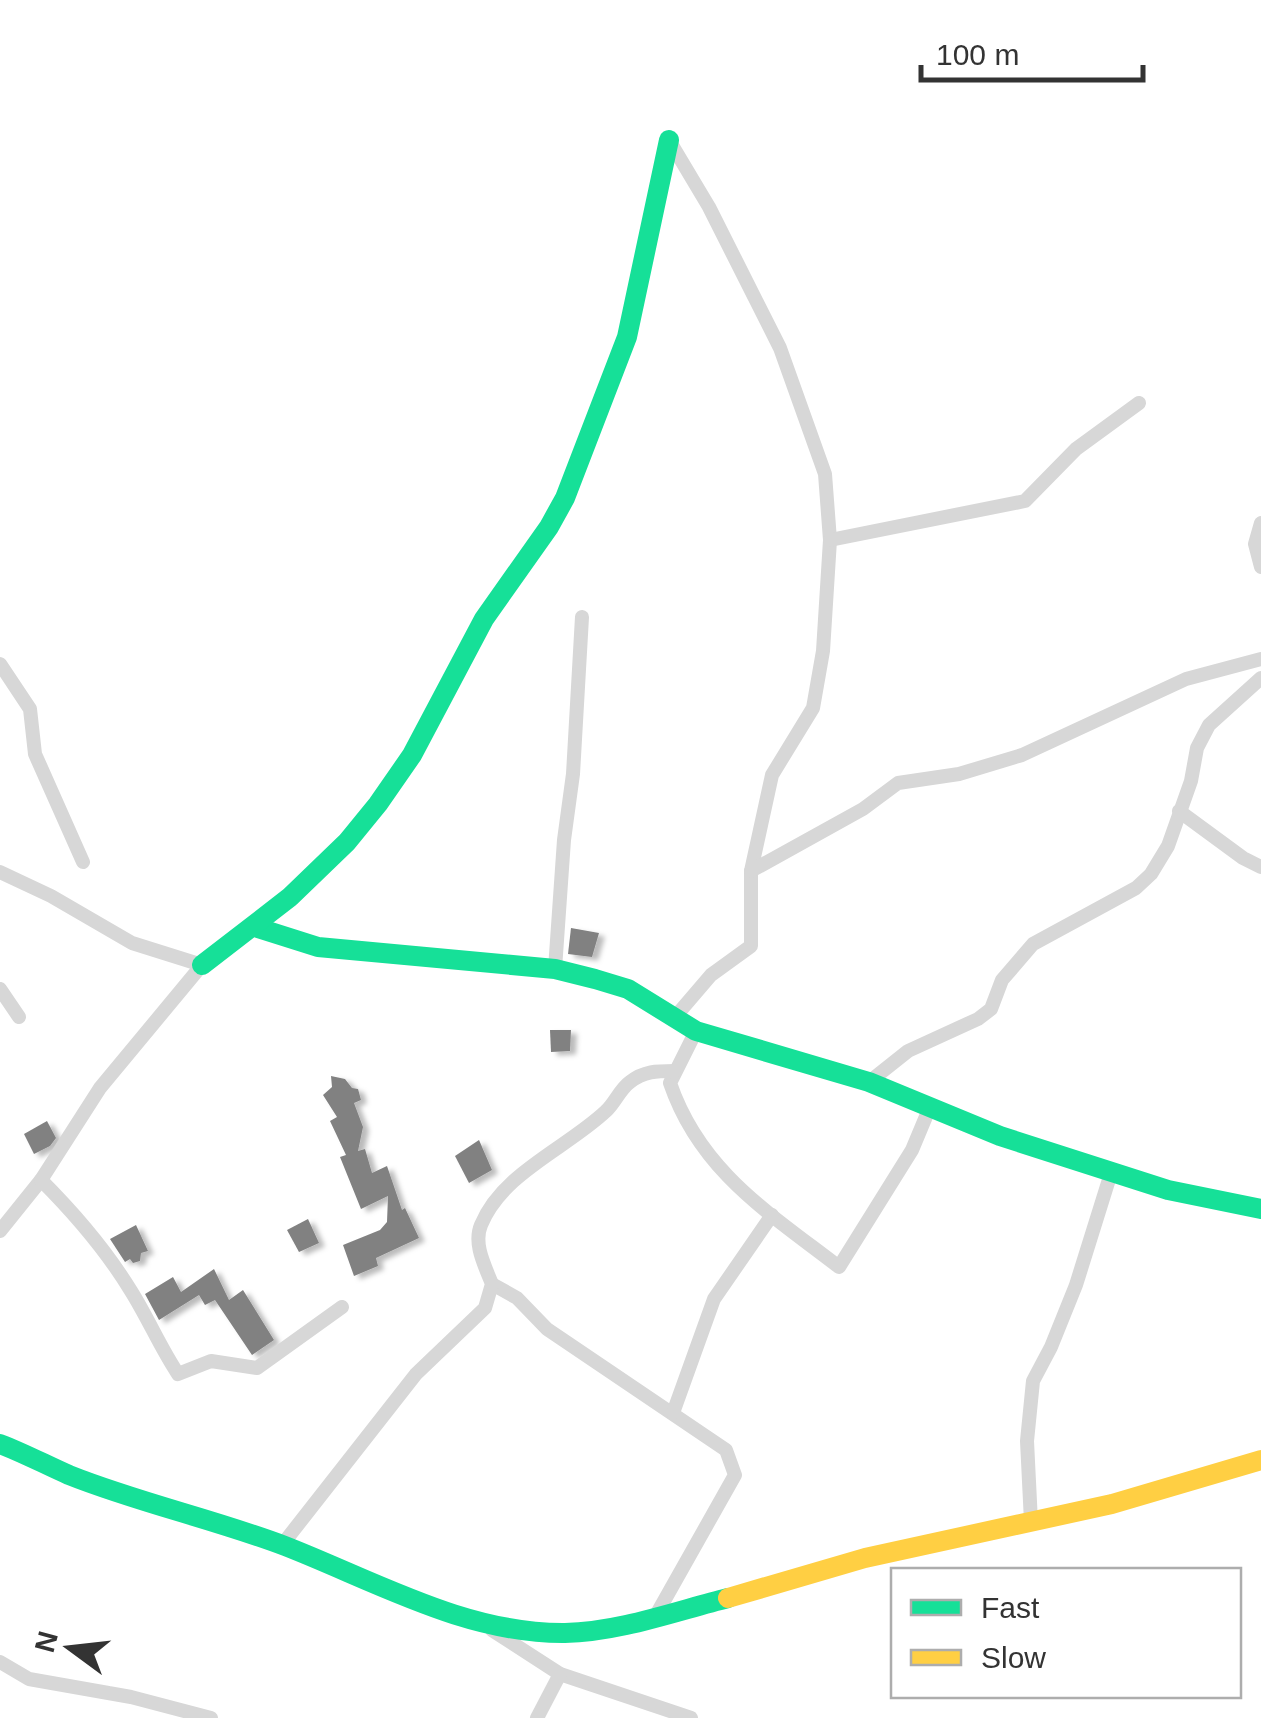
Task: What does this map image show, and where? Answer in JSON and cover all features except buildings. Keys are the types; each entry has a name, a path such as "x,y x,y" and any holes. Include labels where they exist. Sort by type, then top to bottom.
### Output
{"street":[{"path":"668,140 710,207 780,348 824,474 830,540 823,651 813,708 772,775 751,871 751,946 711,975 675,1017"},
{"path":"0,1231 41,1180 100,1088 202,965 255,927 347,842 412,755 484,619 549,528 565,498 626,337 658,202 668,140"},
{"path":"830,540 1025,500 1076,449 1139,403"},
{"path":"1261,523 1255,544 1261,566"},
{"path":"555,969 573,774 582,616"},
{"path":"751,871 864,809 898,783 959,774 1022,755 1186,680 1261,659"},
{"path":"0,664 30,709 35,754 84,862"},
{"path":"870,1082 908,1051 964,1028 991,1009 1002,980 1033,944 1136,888 1151,874 1168,846 1192,781 1197,748 1209,725 1261,678"},
{"path":"1178,811 1261,868"},
{"path":"0,872 51,896 132,943 202,965"},
{"path":"255,927 318,947 555,969 628,989 696,1030 870,1082 1000,1136 1168,1190 1261,1209"},
{"path":"0,988 19,1017"},
{"path":"696,1030 670,1084 681,1115 706,1154 750,1199 839,1267 912,1150 930,1107"},
{"path":"654,1617 734,1475 726,1450 547,1329 518,1298 492,1284 480,1256 479,1228 492,1205 520,1177 607,1110 628,1083 651,1070 674,1071"},
{"path":"1031,1522 1026,1441 1032,1381 1051,1347 1076,1285 1111,1173"},
{"path":"41,1180 76,1216 131,1291 178,1374 211,1361 256,1368 342,1307"},
{"path":"673,1413 714,1299 772,1215"},
{"path":"282,1545 416,1374 484,1308 492,1284"},
{"path":"0,1444 67,1474 351,1570 449,1613 483,1624 536,1633 618,1626 864,1558 1112,1504 1261,1460"},
{"path":"483,1624 560,1674 691,1718"},
{"path":"0,1662 30,1678 131,1697 211,1718"},
{"path":"537,1718 560,1674"}],"traffic: fast":[{"path":"202,965 290,897 347,842 378,804 412,755 484,619 549,527 565,498 627,337 669,140"},
{"path":"255,927 318,947 555,969 595,979 628,989 696,1031 869,1082 1000,1136 1168,1190 1261,1209"},
{"path":"0,1444 95,1485 258,1536 422,1603 492,1625 528,1631 585,1632 728,1598"}],"traffic: slow":[{"path":"728,1598 865,1558 1112,1504 1261,1460"}]}
